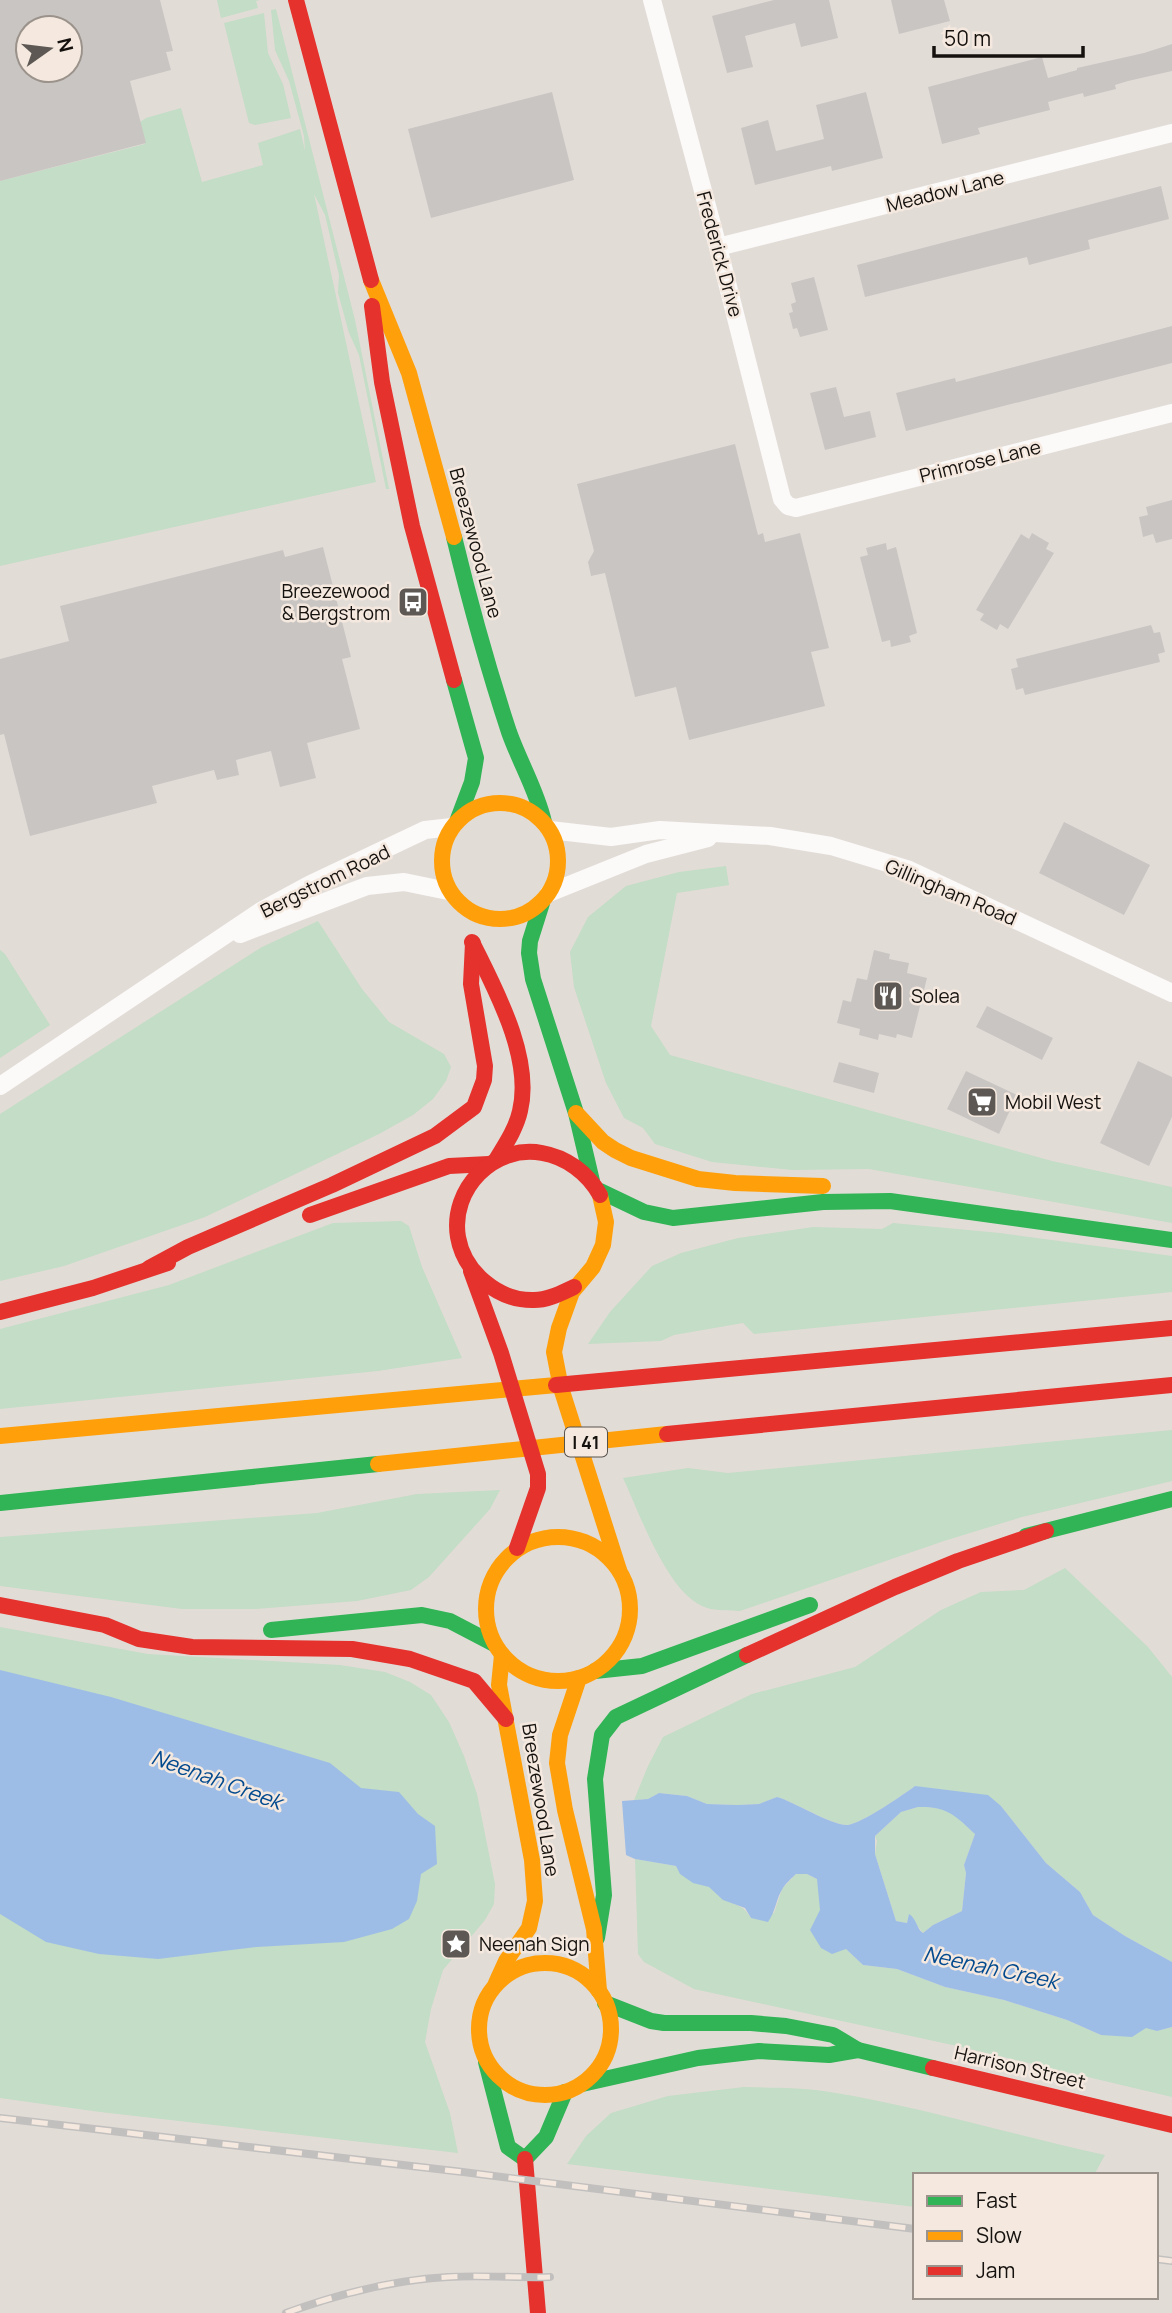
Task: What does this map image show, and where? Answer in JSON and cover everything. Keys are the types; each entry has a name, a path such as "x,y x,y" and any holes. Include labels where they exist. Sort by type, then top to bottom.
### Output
{"main road":[{"name":"Breezewood Lane","path":"296,0 368,274 382,382 416,545 475,751 475,770 455,823"},
{"name":"Breezewood Lane","path":"368,274 409,373 485,660 516,752 547,826"},
{"path":"470,1267 486,1285 507,1296 530,1300 553,1297 574,1287 592,1269 603,1247 607,1225 576,1113 531,971 528,953 545,898 556,878 556,845 547,826 530,810 512,803 492,802 474,808 455,823 444,842 441,859 452,897 490,977 514,1043 522,1078 521,1107 513,1131 492,1162 472,1180 461,1200 457,1223 460,1246 501,1353 535,1460 538,1488 517,1548"},
{"path":"452,897 473,913 490,919 508,919 526,914 545,898"},
{"path":"149,1268 188,1247 332,1185 435,1136 474,1107 484,1080 485,1066 471,984 473,943"},
{"path":"576,1113 603,1142 615,1150 631,1158 698,1179 849,1187 908,1195 952,1208"},
{"path":"293,1221 449,1166 492,1162 516,1152 538,1151 558,1156 577,1167 596,1186 644,1214 673,1218 822,1202 890,1201 1172,1240"},
{"path":"0,1312 93,1288 267,1230"},
{"path":"574,1287 554,1348 556,1373 589,1482 628,1592 630,1614 624,1637 612,1656 595,1671"},
{"path":"0,1436 1172,1328"},
{"name":"I 41","path":"0,1503 1172,1385"},
{"path":"254,1630 294,1629 422,1615 450,1621 498,1649 514,1666 529,1675 545,1680 563,1681 595,1671 642,1666 956,1553 1172,1499"},
{"path":"597,1938 604,1895 595,1779 602,1735 616,1717 895,1587 958,1561 1046,1531"},
{"path":"498,1649 487,1623 485,1602 491,1581 502,1563 517,1548 554,1536 573,1538 599,1550 619,1570"},
{"path":"0,1605 105,1625 154,1625"},
{"path":"105,1625 139,1640 192,1647 352,1649 410,1658 474,1682 506,1718"},
{"name":"Breezewood Lane","path":"495,1984 506,1961 529,1928 535,1901 531,1860 499,1685 498,1649"},
{"name":"Breezewood Lane","path":"579,1678 572,1705 559,1735 557,1770 597,1938 602,1997"},
{"path":"485,2058 496,2074 527,2093 546,2095 565,2092 582,2084 598,2068 608,2048 611,2025 602,1997 585,1976 568,1967 549,1963 529,1965 511,1972 495,1984 485,2001 479,2020 479,2039 508,2147 525,2159 538,2309"},
{"name":"Harrison Street","path":"602,1997 650,2021 751,2022 833,2035 858,2050 1172,2125"},
{"name":"Harrison Street","path":"582,2084 698,2058 759,2051 829,2055 858,2050"},
{"path":"525,2159 541,2146 554,2122 565,2092"}],"street":[{"name":"Frederick Drive","path":"652,0 719,247 782,499 788,506"},
{"name":"Meadow Lane","path":"719,247 1172,133"},
{"name":"Primrose Lane","path":"788,506 796,508 1172,412"},
{"name":"Bergstrom Road","path":"0,1086 261,911 425,830 455,823"},
{"name":"Gillingham Road","path":"547,826 611,837 660,830 718,835 770,835 831,846 906,869 1172,993"},
{"name":"Gillingham Road","path":"545,898 646,855 718,835"},
{"name":"Bergstrom Road","path":"205,950 277,919 367,886 404,882 452,897"}],"green space":[{"path":"217,0 260,0 256,1 258,8 221,18"},
{"path":"276,9 355,320 389,489 386,489 359,355 349,333 338,293 339,275 325,215 314,194 376,482 0,566 0,181 145,144 140,122 181,108 202,182 263,165 258,143 300,129 305,151 304,136 289,81 275,50 271,10"},
{"path":"264,13 268,53 283,84 291,118 255,125 249,123 224,23"},
{"path":"726,866 729,885 677,893 651,1026 670,1055 1052,1161 1172,1187 1172,1223 869,1169 792,1170 712,1162 655,1144 643,1128 624,1118 606,1083 574,987 570,952 588,917 626,886 679,872"},
{"path":"318,921 362,989 389,1022 444,1054 451,1067 446,1081 433,1099 413,1115 379,1134 205,1217 64,1266 0,1281 0,1114 262,947"},
{"path":"0,950 50,1025 0,1058"},
{"path":"401,1221 409,1226 422,1267 462,1358 378,1371 0,1409 0,1329 169,1285 333,1223"},
{"path":"893,1223 1000,1233 1172,1256 1172,1292 754,1334 743,1323 674,1335 661,1341 588,1344 610,1312 652,1266 681,1253 738,1238 813,1227 882,1229"},
{"path":"1172,1430 1172,1481 1022,1517 740,1611 707,1608 680,1588 657,1552 623,1478 688,1468 728,1473"},
{"path":"500,1490 490,1509 429,1577 411,1590 357,1601 256,1609 182,1609 0,1586 0,1537 317,1513 417,1494"},
{"path":"1065,1568 1148,1647 1172,1677 1172,1962 1093,1915 1080,1892 1046,1863 1001,1806 915,1786 872,1814 848,1825 833,1822 777,1797 759,1804 737,1805 707,1804 687,1796 659,1793 648,1799 634,1800 663,1737 752,1694 855,1667 941,1610 981,1592 1024,1590"},
{"path":"0,1627 148,1654 340,1665 385,1672 410,1682 431,1695 449,1722 477,1794 495,1884 494,1904 485,1920 443,1970 431,2009 425,2042 450,2113 458,2153 0,2098"},
{"path":"918,1807 937,1808 951,1813 975,1834 964,1865 966,1873 962,1911 923,1933 909,1915 907,1923 896,1921 875,1854 875,1836 901,1812"},
{"path":"635,1859 676,1866 686,1877 708,1886 723,1899 743,1908 751,1918 774,1913 782,1889 796,1874 807,1874 817,1879 846,1949 863,1965 897,1969 945,1987 1004,2000 1067,2020 1101,2035 1146,2027 1157,2031 1172,2027 1172,2097 957,2046 694,1989 644,1962 638,1954"},
{"path":"744,2087 809,2089 933,2113 1105,2155 1095,2173 913,2173 913,2207 567,2164 586,2136 611,2113 668,2096"}],"water":[{"name":"Neenah Creek","path":"0,1670 111,1697 330,1763 361,1788 399,1792 418,1814 435,1826 437,1864 421,1874 417,1901 409,1919 392,1929 344,1942 257,1947 158,1959 99,1954 46,1942 0,1914"},
{"name":"Neenah Creek","path":"915,1786 988,1795 1001,1806 1046,1863 1080,1892 1093,1915 1172,1962 1172,2027 1157,2031 1146,2028 1132,2037 1101,2035 1067,2020 1004,2000 945,1987 897,1969 863,1965 846,1949 832,1954 821,1948 810,1930 820,1910 817,1879 807,1874 796,1874 786,1884 768,1922 751,1918 745,1908 723,1900 709,1887 693,1883 680,1874 676,1866 626,1855 622,1801 648,1799 659,1793 687,1796 707,1804 759,1804 777,1797 833,1822 848,1825 872,1814","holes":["928,1807 950,1813 975,1834 964,1865 966,1873 962,1911 923,1933 909,1914 907,1923 896,1921 875,1854 875,1836 901,1812"]}],"building":[{"path":"0,0 160,0 173,51 166,52 171,70 130,81 146,143 0,181"},
{"path":"774,0 829,0 838,38 801,47 795,23 745,36 753,67 727,73 712,16"},
{"path":"891,0 944,0 950,21 899,34"},
{"path":"1172,44 1172,71 1128,81 1115,85 1116,89 1084,97 1083,93 1048,102 1050,110 978,128 980,134 942,144 928,87 1042,57 1048,78"},
{"path":"552,92 574,180 431,218 408,129"},
{"path":"866,92 883,158 832,171 831,166 755,185 741,128 768,120 776,151 824,139 816,105"},
{"path":"1161,186 1169,219 1088,240 1090,249 1029,265 1027,257 865,297 857,265"},
{"path":"814,277 828,330 800,337 797,328 793,329 789,313 793,312 791,304 796,302 791,283"},
{"path":"1172,326 1172,363 906,431 896,393 955,378 956,382"},
{"path":"836,387 844,417 870,411 876,437 825,450 810,393"},
{"path":"735,444 758,535 763,533 765,542 800,533 829,648 811,652 825,706 689,740 676,687 635,697 605,573 591,576 588,562 594,551 577,484"},
{"path":"1172,500 1172,539 1156,543 1153,534 1143,537 1139,517 1148,515 1146,507"},
{"path":"1032,533 1049,543 1046,549 1054,553 1008,629 1000,624 997,630 980,620 984,614 976,610 1021,534 1029,539"},
{"path":"886,543 887,550 896,547 917,633 909,636 911,642 891,647 890,640 882,642 860,557 868,555 866,548"},
{"path":"323,547 351,657 342,659 360,729 307,743 316,778 280,787 271,751 236,760 239,775 217,780 214,770 152,786 157,803 30,836 4,734 0,735 0,659 69,641 60,606 283,550 285,557"},
{"path":"1151,625 1154,633 1160,632 1165,652 1158,654 1160,662 1025,695 1023,688 1016,690 1011,669 1018,667 1016,659"},
{"path":"1064,822 1150,865 1124,915 1039,873"},
{"name":"Solea","path":"874,950 890,954 889,959 909,963 907,973 927,978 912,1038 897,1034 896,1038 879,1034 878,1040 859,1035 860,1029 837,1023 843,1000 851,1002 857,978 867,980"},
{"path":"987,1006 1053,1038 1042,1060 976,1027"},
{"path":"1138,1061 1172,1077 1172,1117 1149,1166 1100,1143"},
{"path":"839,1062 879,1073 874,1093 833,1082"},
{"name":"Mobil West","path":"966,1071 1017,1095 999,1134 947,1109"}],"railway":[{"path":"0,2118 463,2172 913,2229"},
{"path":"1158,2259 1172,2261"},
{"path":"286,2313 346,2294 407,2281 461,2276 550,2277"}],"traffic: fast":[{"path":"454,537 501,708 544,822"},
{"path":"454,680 476,758 472,782 458,819"},
{"path":"542,903 530,941 533,979 576,1113 592,1181"},
{"path":"600,1191 644,1212 673,1218 823,1202 890,1201 1172,1240"},
{"path":"0,1503 378,1464"},
{"path":"1026,1536 1172,1499"},
{"path":"595,1671 642,1666 810,1605"},
{"path":"271,1630 422,1615 450,1621 494,1644"},
{"path":"597,1938 604,1895 595,1779 602,1735 616,1717 747,1655"},
{"path":"605,2003 651,2021 664,2023 751,2023 833,2035 858,2050 933,2068"},
{"path":"582,2084 698,2058 759,2051 829,2055 858,2050"},
{"path":"486,2062 508,2147 525,2159"},
{"path":"525,2159 546,2137 565,2092"}],"traffic: slow":[{"path":"371,280 409,373 454,537"},
{"path":"500,803 522,807 541,820 554,839 558,861 554,883 541,902 522,915 500,919 478,915 459,902 446,883 442,861 446,839 459,820 478,807 500,803"},
{"path":"576,1113 603,1142 615,1150 631,1158 698,1179 823,1186"},
{"path":"600,1195 606,1222 603,1245 593,1267 572,1292 559,1328 554,1352 561,1388 619,1570"},
{"path":"0,1436 556,1385"},
{"path":"378,1464 667,1434"},
{"path":"558,1537 586,1543 609,1558 624,1581 630,1609 624,1637 609,1660 586,1675 558,1681 530,1675 507,1660 492,1637 486,1609 492,1581 507,1558 530,1543 558,1537"},
{"path":"496,1983 506,1961 529,1928 535,1901 532,1860 499,1685 502,1655"},
{"path":"579,1678 560,1735 557,1763 565,1810 594,1929 599,1991"},
{"path":"545,1963 570,1968 592,1982 606,2004 611,2029 606,2054 592,2076 570,2090 545,2095 520,2090 498,2076 484,2054 479,2029 484,2004 498,1982 520,1968 545,1963"}],"traffic: jam":[{"path":"296,0 371,280"},
{"path":"372,306 382,382 412,526 454,680"},
{"path":"472,942 510,1024 521,1068 523,1090 520,1111 510,1137 496,1160"},
{"path":"149,1268 188,1247 332,1185 435,1136 474,1107 484,1080 485,1066 471,984 473,943"},
{"path":"574,1287 534,1300 508,1296 485,1282 467,1262 458,1237 457,1219 461,1202 468,1187 492,1163 524,1152 551,1155 568,1162 583,1173 600,1195"},
{"path":"310,1215 449,1166 489,1164"},
{"path":"0,1312 93,1288 168,1263"},
{"path":"471,1271 501,1353 538,1474 538,1488 517,1548"},
{"path":"556,1385 1172,1328"},
{"path":"667,1434 1172,1385"},
{"path":"747,1655 895,1587 958,1561 1046,1531"},
{"path":"0,1605 105,1625 139,1639 192,1647 352,1649 410,1659 474,1681 506,1719"},
{"path":"933,2068 1172,2125"},
{"path":"525,2159 538,2313"}],"place":[{"name":"Breezewood & Bergstrom","path":"413,602"},
{"name":"Solea","path":"888,996"},
{"name":"Mobil West","path":"982,1102"},
{"name":"Neenah Sign","path":"456,1944"}]}
